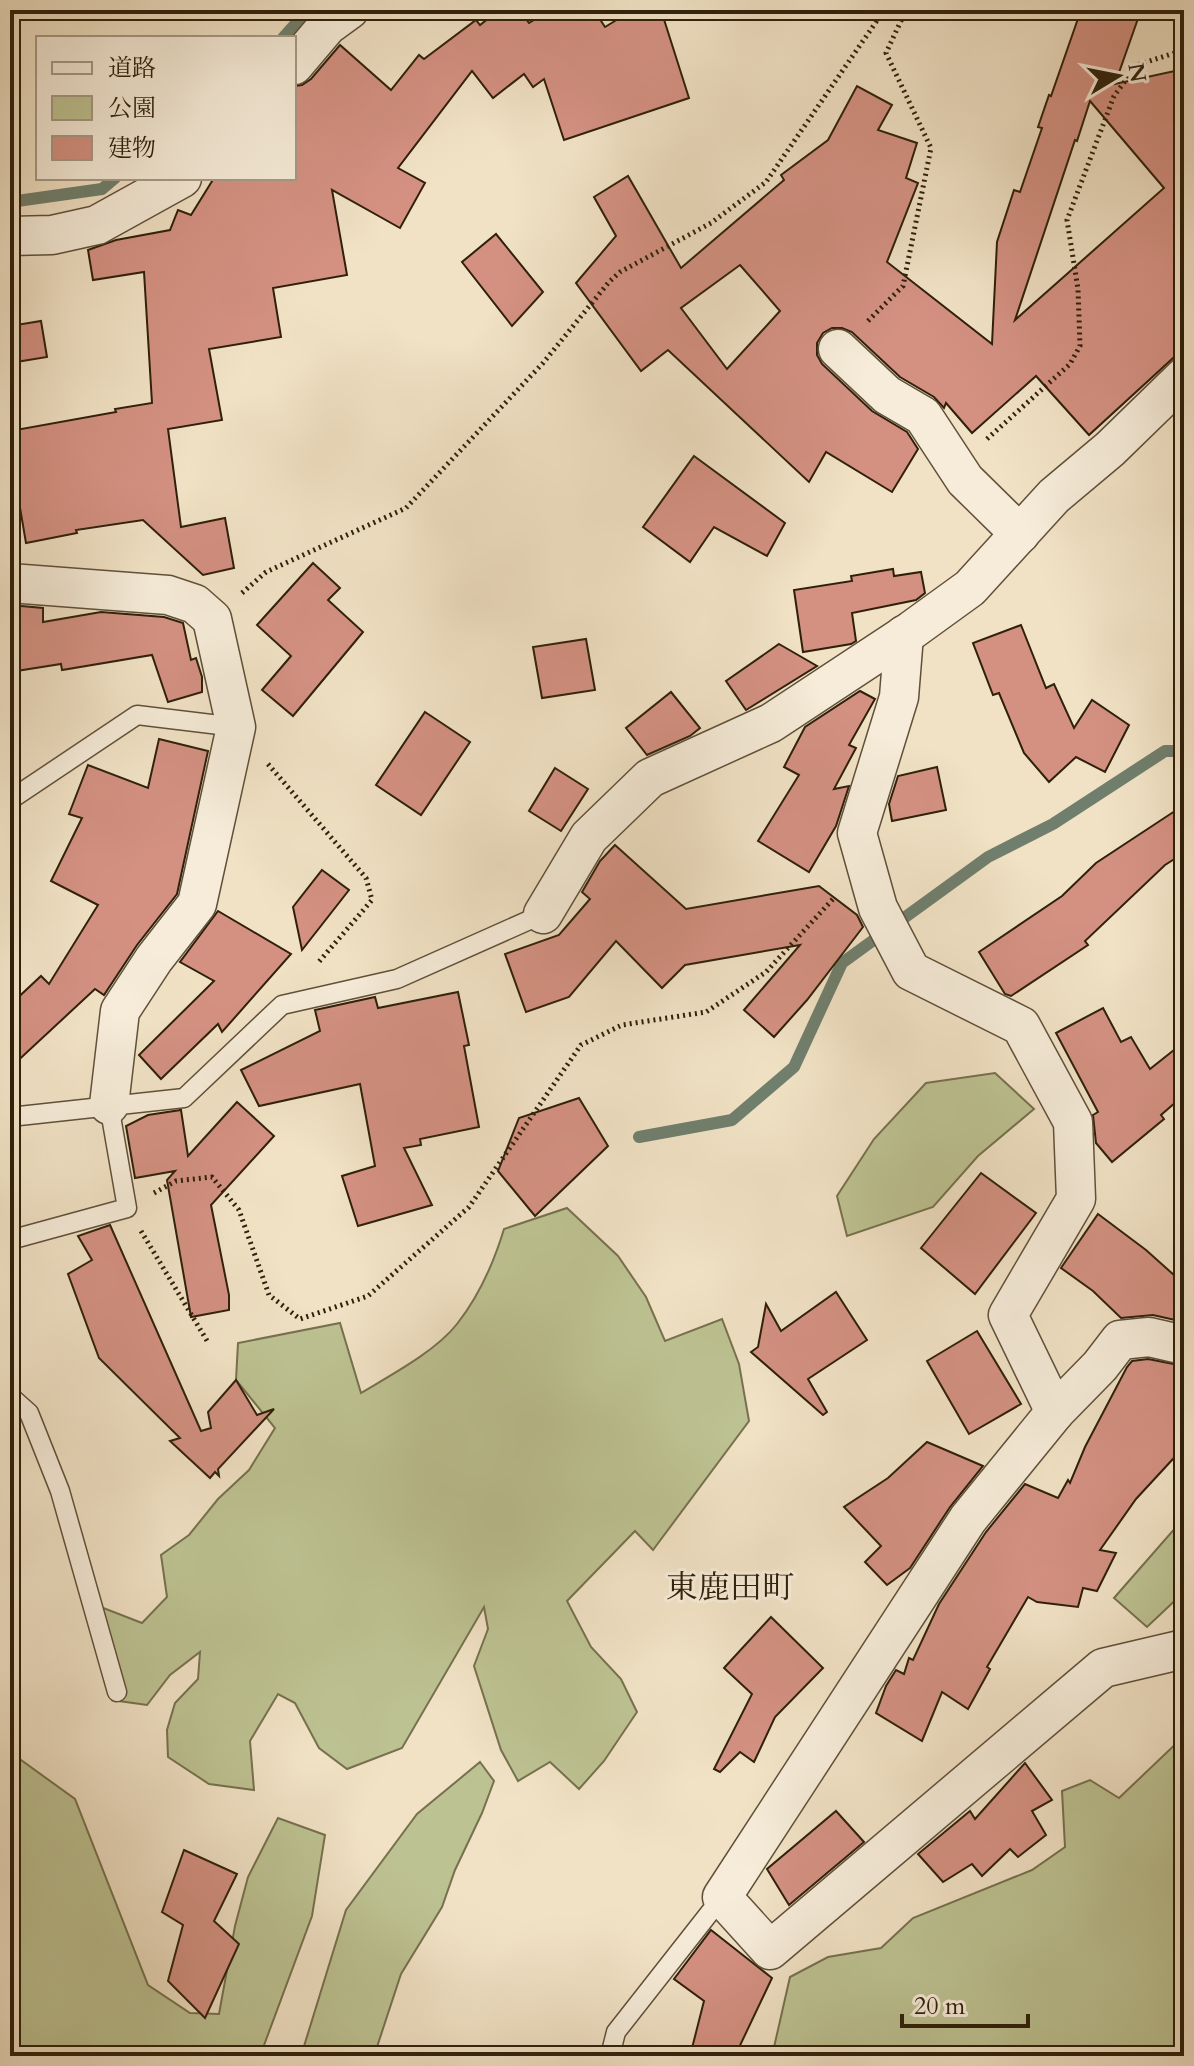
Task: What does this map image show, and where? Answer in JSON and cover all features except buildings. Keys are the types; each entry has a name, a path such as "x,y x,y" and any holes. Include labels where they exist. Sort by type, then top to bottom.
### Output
{"street":[{"path":"296,62 329,15"},
{"path":"10,236 52,235 97,225 178,180"},
{"path":"838,349 887,395 923,416 965,480 1020,534"},
{"path":"543,914 589,837 650,778 771,723 970,588 1054,496 1110,449 1184,377"},
{"path":"10,583 168,595 195,604 212,619 236,727 197,904 154,959 120,1011 109,1105"},
{"path":"904,635 899,697 857,833 878,908 911,971 1021,1026 1073,1122 1076,1199 1008,1315 1055,1412"},
{"path":"1184,1345 1149,1337 1120,1340 1100,1366 1055,1412 968,1519 722,1897 770,1950 1103,1668 1184,1649"}],"lane":[{"path":"10,800 137,715 236,727"},
{"path":"10,1117 184,1098 282,1005 397,979 543,914"},
{"path":"10,1240 127,1208 109,1105"},
{"path":"10,1396 29,1413 60,1491 117,1692"},
{"path":"610,2056 616,2032 722,1897"}],"path":[{"path":"212,619 266,572 406,508 543,363 620,272 711,223 766,182 876,22 879,10"},
{"path":"838,349 903,286 931,148 886,53 906,10"},
{"path":"956,466 1070,364 1080,346 1078,289 1067,220 1114,96 1137,65 1184,50"},
{"path":"236,727 366,878 372,900 282,1005"},
{"path":"209,1344 127,1208 176,1181 212,1177 239,1210 269,1295 300,1319 368,1296 469,1207 581,1045 622,1025 706,1012 766,972 866,864"}],"green space":[{"path":"995,1073 1034,1109 978,1156 933,1207 847,1236 837,1196 874,1139 926,1083"},
{"path":"567,1208 618,1256 646,1297 665,1341 722,1319 739,1364 749,1421 653,1550 635,1531 567,1601 591,1647 621,1679 637,1712 604,1761 579,1789 550,1762 518,1781 501,1750 474,1666 488,1629 484,1607 402,1748 347,1769 319,1748 295,1703 278,1694 250,1741 254,1790 209,1784 168,1757 167,1730 175,1703 198,1679 200,1652 170,1675 147,1705 119,1701 101,1607 142,1623 167,1597 161,1555 189,1535 218,1499 249,1470 275,1428 236,1380 238,1343 340,1323 361,1393 425,1353 457,1324 485,1278 504,1229"},
{"path":"1184,1518 1184,1592 1147,1627 1114,1598"},
{"path":"1184,1736 1184,2056 772,2056 790,1977 828,1957 881,1948 913,1918 1032,1870 1065,1847 1062,1791 1090,1780 1119,1798"},
{"path":"10,1752 75,1799 148,1985 190,2013 219,2014 235,1926 248,1877 278,1818 325,1835 312,1916 260,2056 10,2056"},
{"path":"480,1762 494,1781 442,1907 401,1974 374,2056 301,2056 346,1910 417,1814"}],"waterway":[{"path":"285,36 308,10"},
{"path":"10,202 102,189 113,180"},
{"path":"639,1137 732,1120 794,1067 842,963 988,857 1053,824 1165,751 1184,751"}],"district":[{"name":"東鹿田町","path":"730,1588"}]}
